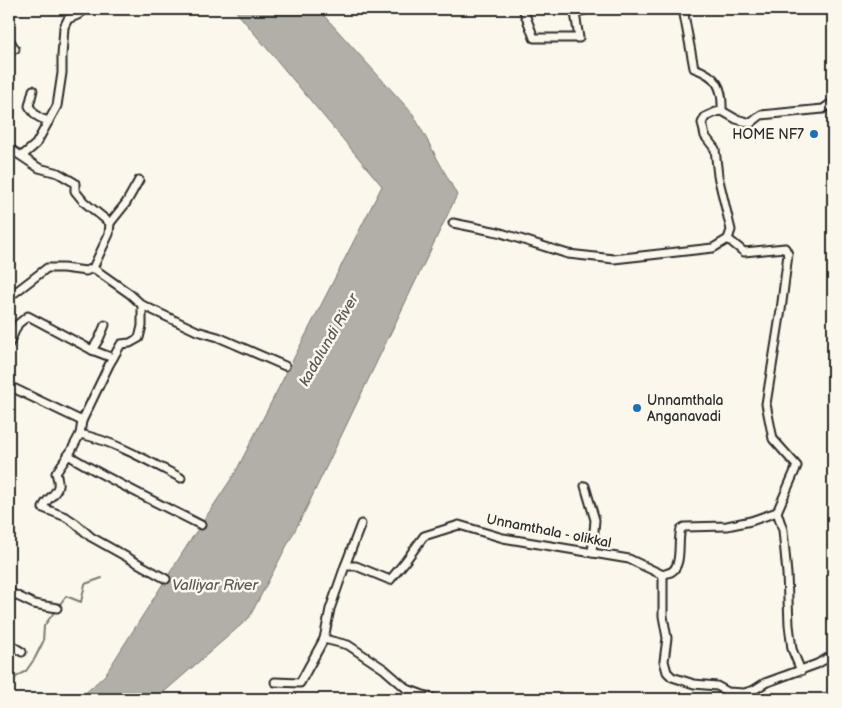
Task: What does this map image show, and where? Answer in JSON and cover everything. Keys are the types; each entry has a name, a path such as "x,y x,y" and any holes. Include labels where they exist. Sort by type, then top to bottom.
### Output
{"street":[{"path":"22,156 36,144 57,106 61,88 64,27 68,18 78,15 85,9"},
{"path":"523,9 534,38 578,38 575,13 588,9"},
{"path":"683,9 694,68 706,73 718,83 722,98 722,111"},
{"path":"9,38 15,49"},
{"path":"33,90 29,106 39,119 49,121"},
{"path":"453,223 498,232 568,254 614,259 713,248 728,239 731,230 718,176 715,149 705,136 702,123 705,117 722,111 736,119 751,123 761,115 823,109 833,102"},
{"path":"9,148 39,168 58,173 76,183 75,191 84,202 110,223"},
{"path":"9,295 14,294 46,268 86,271 93,268 109,234 110,223 126,203 139,180"},
{"path":"728,239 744,252 785,248 788,254 766,404 773,439 797,466 777,512 783,530 792,649 801,670"},
{"path":"93,268 117,284 142,305 197,331 218,336 285,366"},
{"path":"142,305 142,326 139,338 130,343 121,344 113,358 82,421 80,434 56,472 58,488 43,504 43,508 66,517 91,537 166,579"},
{"path":"9,344 18,324 28,316 92,350 113,358"},
{"path":"92,350 105,325"},
{"path":"9,386 82,421"},
{"path":"80,434 94,437 126,450 181,478"},
{"path":"68,455 119,484 201,525"},
{"path":"585,486 596,520 592,553"},
{"path":"777,512 752,521 727,526 681,529 677,564 672,571 663,575 663,616 667,638 664,661 667,672 672,677 694,684 717,686 728,692 744,693 827,659 833,654"},
{"path":"275,682 300,683 324,638 330,609 360,524"},
{"name":"Unnamthala - olikkal","path":"346,566 356,566 390,580 424,536 460,525 503,538 629,559 663,575"},
{"path":"9,592 34,604 57,608"},
{"path":"324,638 348,645 384,669 407,690 434,699"},
{"path":"9,644 22,652"}],"water":[{"name":"Valliyar River","path":"234,9 318,9 413,114 457,195 306,509 249,618 156,699 79,699 105,675 235,473 382,186"}],"waterway":[{"path":"10,681 26,671 35,658 43,642 44,626 66,596 81,602 85,584 102,578"}],"place":[{"name":"HOME NF7","path":"814,134"},
{"name":"Unnamthala Anganavadi","path":"637,408"}],"water label":[{"name":"kadalundi River","path":"329,340"}]}
